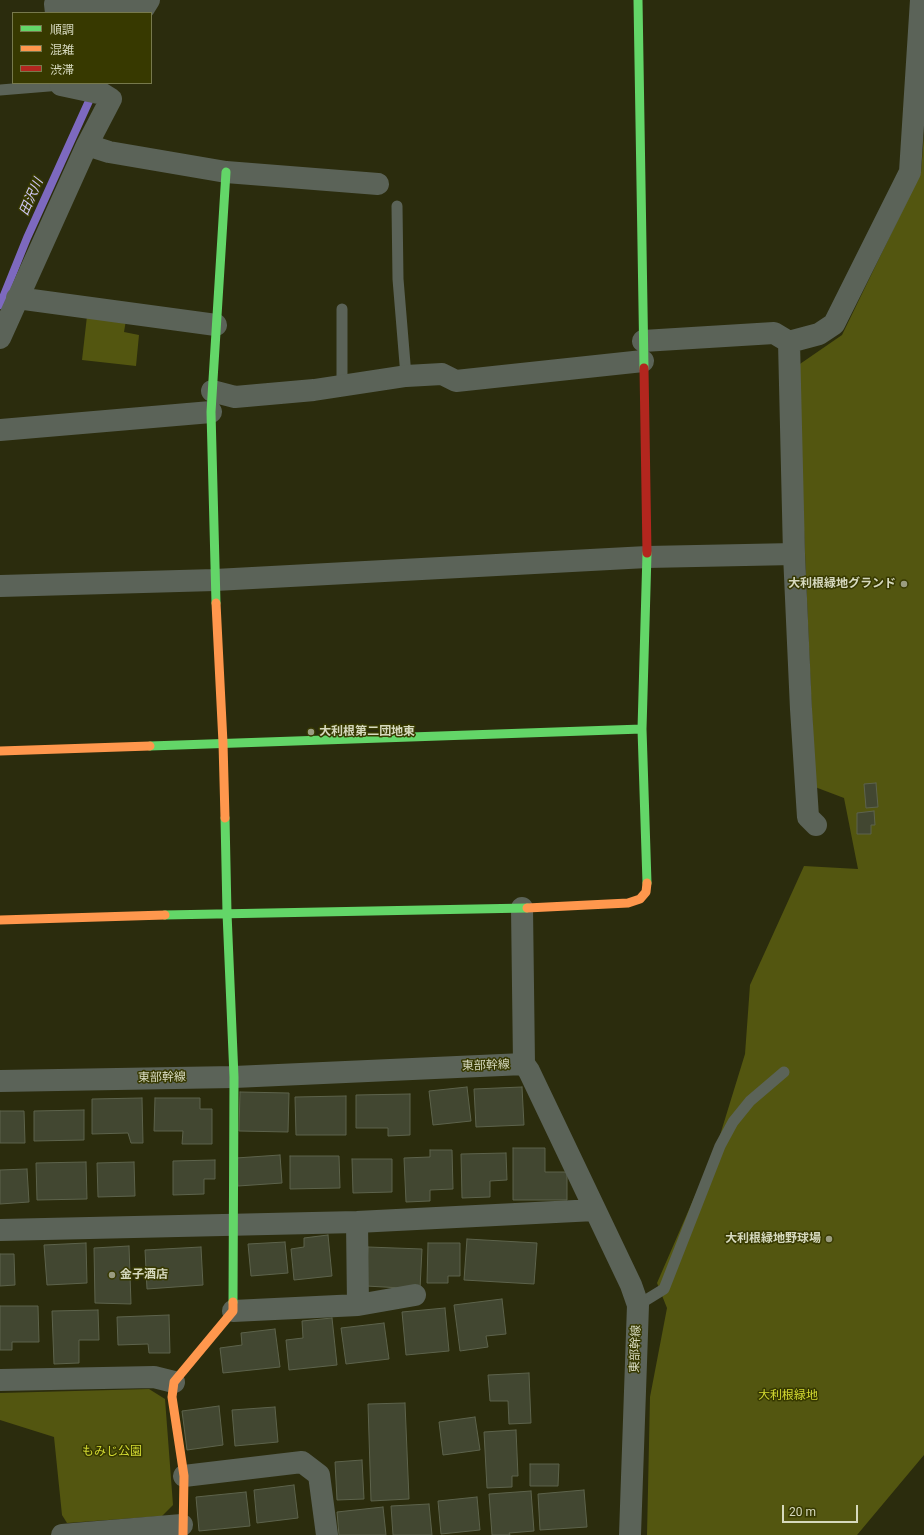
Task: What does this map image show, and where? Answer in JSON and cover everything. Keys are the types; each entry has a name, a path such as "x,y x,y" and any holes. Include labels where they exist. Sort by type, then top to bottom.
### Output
{"street":[{"path":"55,6 144,8 149,0"},
{"path":"0,920 227,913 522,908 628,903 640,899 646,892 648,878 642,729 647,557 638,0"},
{"path":"0,430 235,397 314,390 406,376 442,374 456,381 643,351 774,333 789,342 819,334 834,324 910,172 922,8"},
{"path":"0,338 87,145 111,99 102,94 60,84"},
{"path":"87,145 109,152 226,172 378,184"},
{"path":"62,1535 183,1530 184,1476 172,1397 174,1382 233,1311 234,1077 215,580 211,401 226,172"},
{"path":"17,298 216,325"},
{"path":"789,342 794,554 808,817 816,825"},
{"path":"0,586 215,580 647,557 794,554"},
{"path":"0,751 642,729"},
{"path":"522,908 524,1064"},
{"name":"東部幹線","path":"0,1081 234,1077 524,1064 530,1071 631,1285 638,1305 630,1535"},
{"path":"0,1230 233,1226 357,1222 595,1210"},
{"path":"357,1222 358,1305"},
{"path":"233,1311 358,1305 415,1295"},
{"path":"0,1380 154,1377 174,1382"},
{"path":"184,1476 302,1462 319,1475 327,1535"}],"lane":[{"path":"0,90 60,84"},
{"path":"397,206 398,279 406,376"},
{"path":"342,309 342,386"},
{"path":"638,1305 664,1289 720,1146 733,1122 750,1102 784,1072"}],"green space":[{"name":"大利根緑地","path":"924,135 924,1455 857,1535 647,1535 650,1397 667,1308 657,1283 717,1145 745,1054 750,985 804,866 858,869 844,798 815,787 797,366 842,335 921,172"},
{"path":"87,316 126,320 124,332 139,335 136,366 82,360"},
{"name":"もみじ公園","path":"149,1389 165,1399 173,1505 162,1516 67,1523 62,1515 54,1437 0,1420 0,1393"}],"building":[{"path":"876,783 878,807 866,808 864,784"},
{"path":"874,811 875,825 871,825 871,834 857,834 857,813"},
{"path":"467,1087 471,1121 433,1125 429,1091"},
{"path":"522,1087 524,1125 476,1127 474,1089"},
{"path":"240,1092 289,1093 288,1132 239,1131"},
{"path":"410,1094 410,1135 388,1136 388,1128 356,1128 356,1095"},
{"path":"346,1096 346,1135 296,1135 295,1097"},
{"path":"142,1098 143,1143 131,1143 128,1133 92,1134 92,1099"},
{"path":"155,1098 200,1098 200,1109 212,1109 212,1144 182,1144 183,1131 154,1131"},
{"path":"84,1110 84,1140 34,1141 34,1111"},
{"path":"0,1111 24,1111 25,1143 0,1143"},
{"path":"513,1148 545,1148 545,1172 567,1172 567,1200 513,1200"},
{"path":"430,1150 452,1150 453,1189 430,1190 430,1201 406,1202 404,1158 430,1157"},
{"path":"506,1153 507,1180 490,1181 490,1197 462,1198 461,1154"},
{"path":"280,1155 282,1183 238,1186 236,1158"},
{"path":"290,1156 339,1156 340,1188 290,1189"},
{"path":"352,1159 392,1159 392,1192 353,1193"},
{"path":"215,1160 215,1179 204,1179 204,1194 173,1195 173,1161"},
{"path":"86,1162 87,1199 37,1200 36,1163"},
{"path":"134,1162 135,1196 98,1197 97,1163"},
{"path":"27,1169 29,1202 0,1204 0,1170"},
{"path":"328,1235 332,1276 294,1280 291,1249 304,1247 304,1238"},
{"path":"467,1239 537,1243 534,1284 464,1280"},
{"path":"285,1242 288,1273 251,1276 248,1244"},
{"path":"86,1243 87,1283 47,1285 44,1245"},
{"path":"428,1243 460,1243 460,1276 448,1276 448,1283 427,1283"},
{"name":"金子酒店","path":"129,1246 131,1304 95,1303 94,1248"},
{"path":"201,1247 203,1285 147,1289 145,1250"},
{"path":"368,1247 422,1249 420,1289 366,1286"},
{"path":"0,1254 14,1254 15,1285 0,1286"},
{"path":"502,1299 506,1334 486,1336 488,1347 460,1351 454,1305"},
{"path":"0,1306 38,1306 39,1342 12,1342 12,1350 0,1350"},
{"path":"445,1308 449,1351 406,1355 402,1312"},
{"path":"98,1310 99,1340 79,1340 79,1363 54,1364 52,1311"},
{"path":"169,1315 170,1353 149,1353 148,1344 118,1345 117,1317"},
{"path":"332,1318 337,1365 289,1370 286,1340 303,1338 302,1321"},
{"path":"384,1323 389,1359 346,1364 341,1328"},
{"path":"275,1329 280,1367 223,1373 220,1348 242,1345 241,1333"},
{"path":"529,1373 531,1423 509,1424 508,1401 490,1401 488,1375"},
{"path":"405,1403 409,1499 371,1501 368,1404"},
{"path":"219,1406 223,1445 187,1450 182,1411"},
{"path":"275,1407 278,1442 235,1446 232,1410"},
{"path":"475,1417 480,1450 443,1455 439,1422"},
{"path":"516,1430 518,1476 512,1476 512,1487 487,1488 484,1432"},
{"path":"362,1460 364,1499 337,1500 335,1462"},
{"path":"530,1464 559,1464 558,1486 530,1486"},
{"path":"294,1485 298,1518 257,1523 254,1490"},
{"path":"584,1490 587,1527 540,1530 538,1494"},
{"path":"531,1491 534,1531 509,1533 510,1535 492,1535 489,1494"},
{"path":"246,1492 250,1526 199,1531 196,1497"},
{"path":"477,1497 480,1530 441,1534 438,1501"},
{"path":"429,1504 432,1535 393,1535 391,1506"},
{"path":"383,1507 386,1535 339,1535 337,1512"}],"waterway":[{"name":"田沢川","path":"0,305 27,238 89,101"}],"traffic: fast":[{"path":"638,0 644,368"},
{"path":"216,603 211,412 226,172"},
{"path":"647,553 642,729 647,883"},
{"path":"150,746 642,729"},
{"path":"225,818 227,913 234,1077 233,1302"},
{"path":"165,915 527,908"}],"traffic: slow":[{"path":"216,603 225,818"},
{"path":"0,751 150,746"},
{"path":"527,908 628,903 640,899 646,892 647,883"},
{"path":"0,920 165,915"},
{"path":"183,1535 184,1476 172,1397 174,1382 233,1311 233,1302"}],"traffic: jam":[{"path":"644,368 647,553"}],"place":[{"name":"大利根緑地グランド","path":"904,584"},
{"name":"大利根第二団地東","path":"311,732"},
{"name":"大利根緑地野球場","path":"829,1239"},
{"name":"金子酒店","path":"112,1275"}]}
